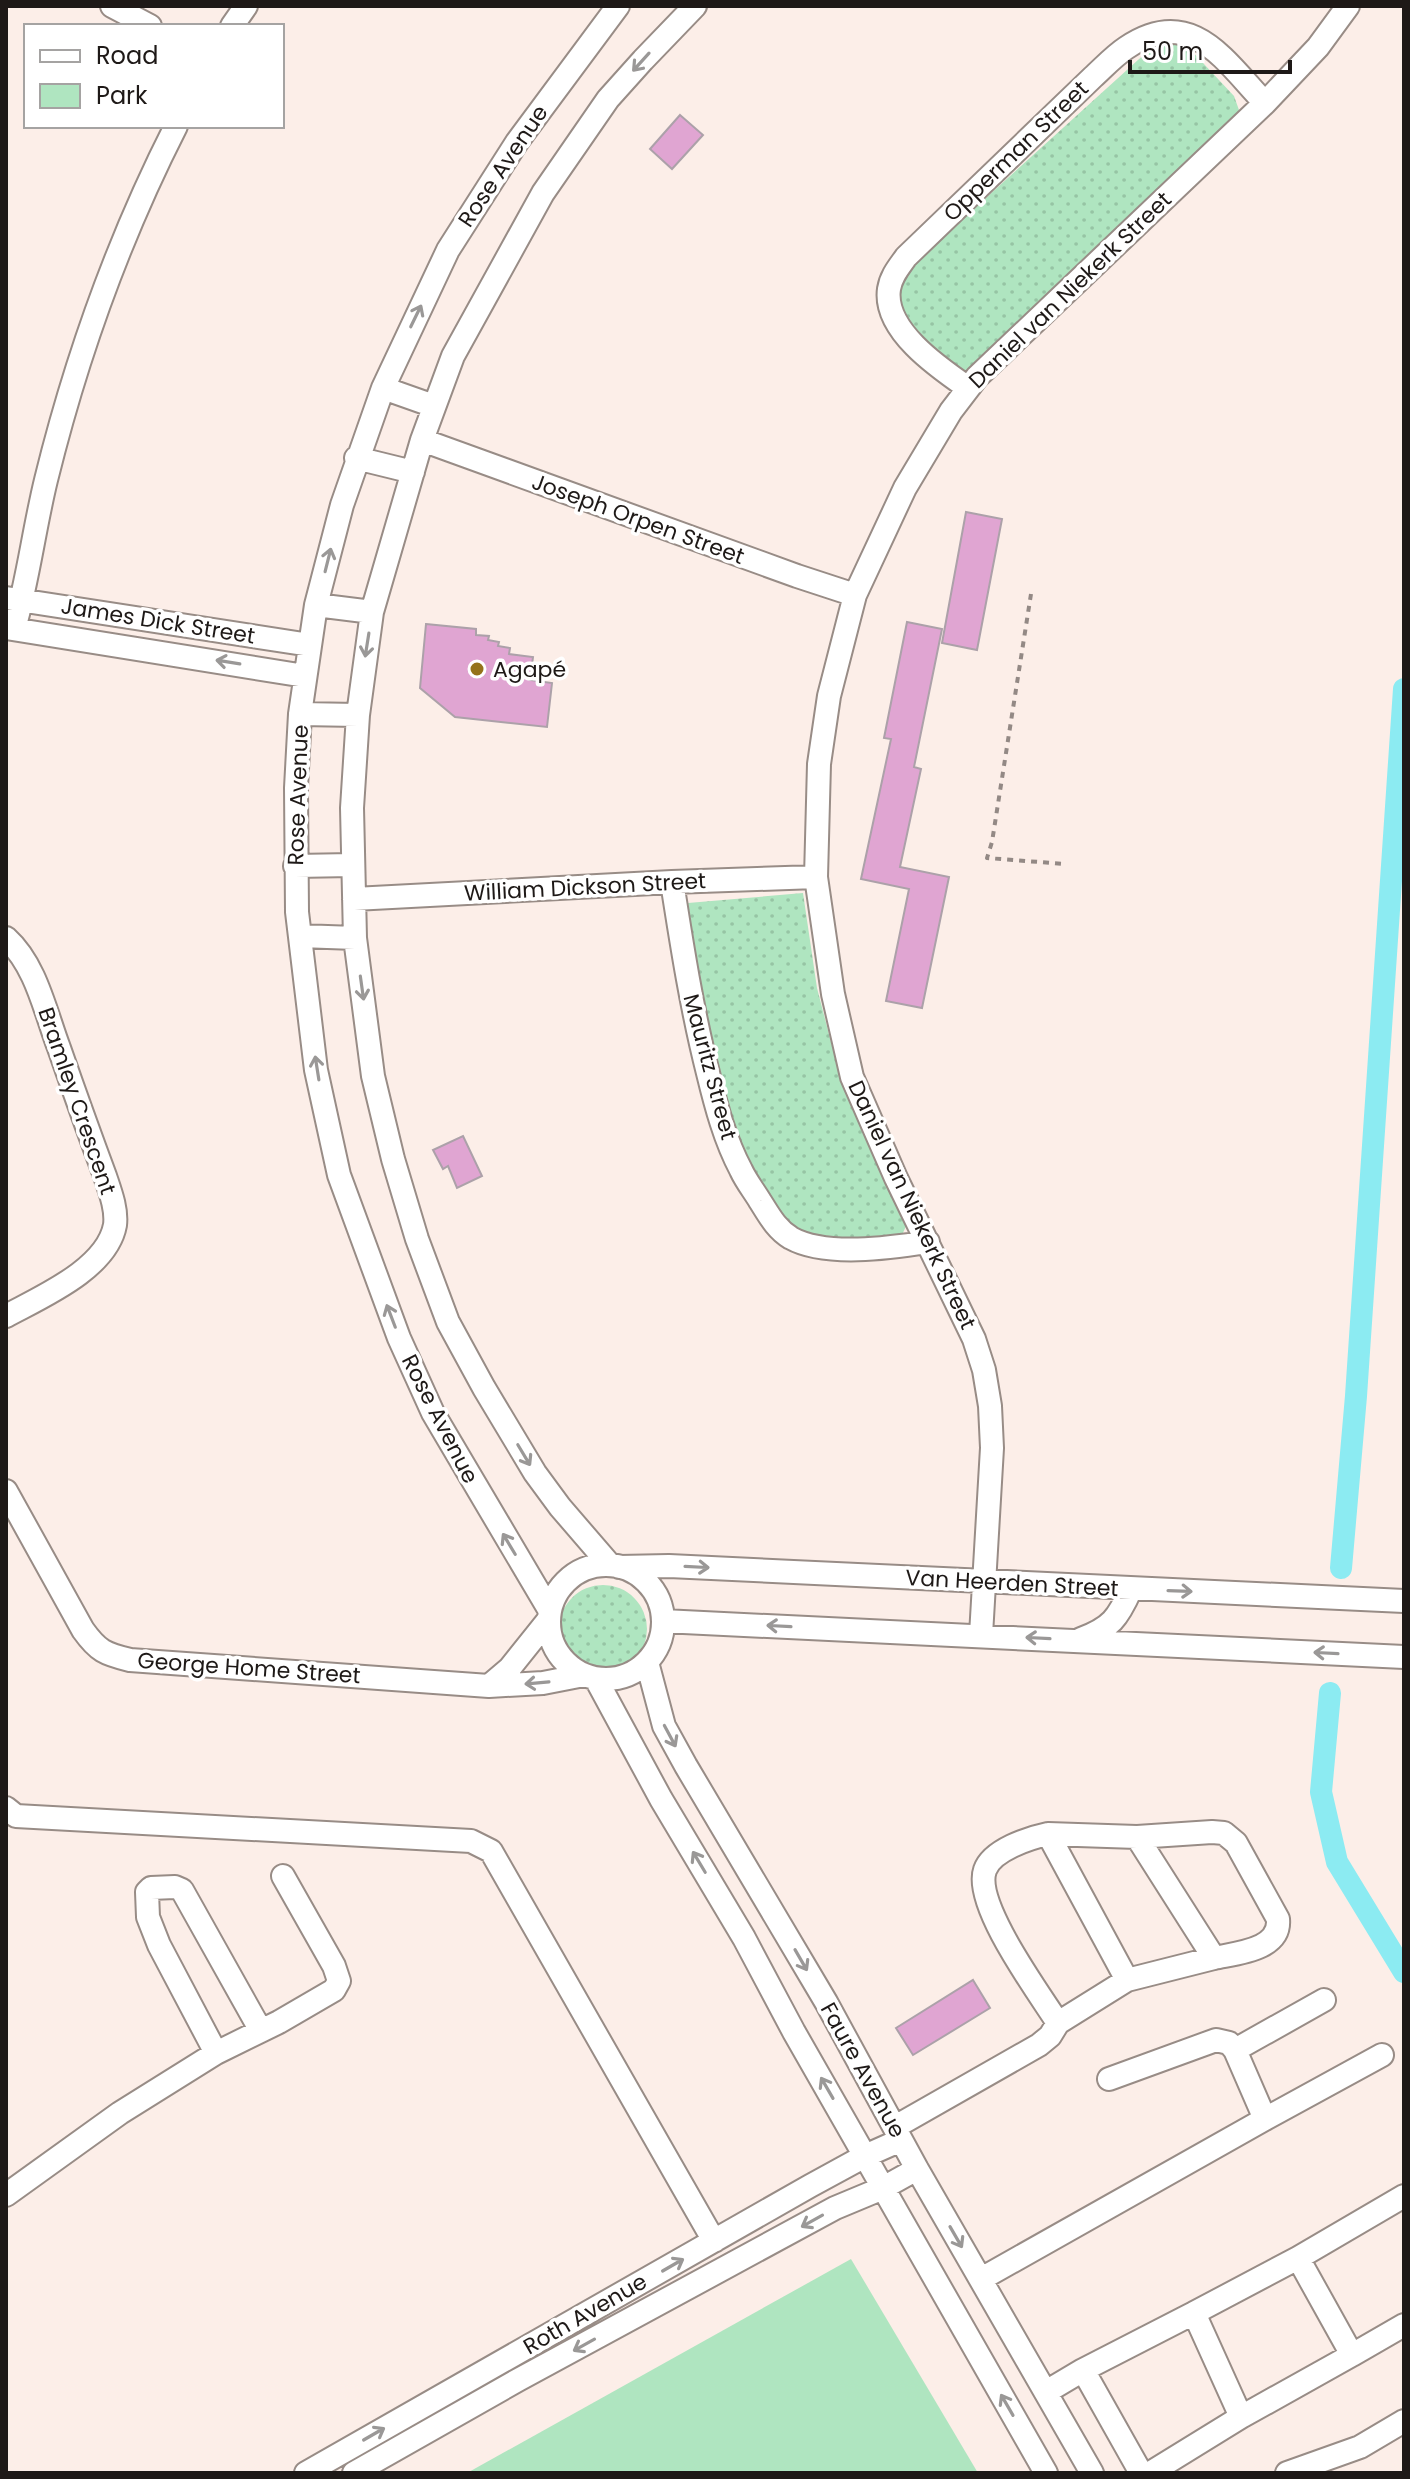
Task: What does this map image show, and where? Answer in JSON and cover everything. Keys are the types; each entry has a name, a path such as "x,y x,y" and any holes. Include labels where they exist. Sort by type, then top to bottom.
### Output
{"street":[{"path":"112,6 146,24"},
{"path":"233,24 246,6"},
{"name":"Rose Avenue","path":"549,1615 433,1413 399,1338 339,1175 316,1070 300,936 295,866 296,788 300,714 316,605 356,458 383,388 448,250 517,142 618,6"},
{"path":"614,1566 560,1507 535,1473 448,1322 417,1239 373,1076 355,938 352,808 358,715 372,612 422,440 453,356 543,193 608,99 695,6"},
{"name":"Daniel van Niekerk Street","path":"981,1635 992,1448 990,1406 984,1370 974,1339 896,1178 852,1077 833,994 816,877 821,750 829,696 855,595 905,488 968,388 1265,103 1318,47 1348,6"},
{"name":"Opperman Street","path":"968,388 928,360 907,339 891,311 888,292 893,274 906,257 1093,77 1125,49 1145,37 1173,30 1190,34 1208,44 1265,103"},
{"path":"10,628 14,600 92,325 120,247 175,128"},
{"path":"383,388 434,406"},
{"name":"Joseph Orpen Street","path":"422,440 855,595"},
{"path":"356,458 413,472"},
{"name":"James Dick Street","path":"14,600 310,645"},
{"path":"316,605 372,612"},
{"name":"James Dick Street","path":"10,628 305,676"},
{"path":"300,714 358,715"},
{"path":"295,866 352,865"},
{"name":"William Dickson Street","path":"354,899 816,877"},
{"name":"Mauritz Street","path":"672,882 694,1015 717,1109 740,1170 770,1218 793,1239 811,1245 854,1250 928,1242"},
{"path":"300,936 355,938"},
{"name":"Bramley Crescent","path":"6,938 25,960 39,993 114,1205 115,1225 108,1242 88,1267 6,1316"},
{"name":"George Home Street","path":"6,1491 83,1630 96,1648 110,1656 130,1660 489,1686 590,1677"},
{"path":"489,1686 509,1669 549,1615 556,1595 565,1582 593,1566 614,1566 633,1571 645,1580 655,1592 663,1621 660,1640 647,1662 629,1675 608,1680 572,1669 552,1642 549,1615"},
{"name":"Van Heerden Street","path":"614,1566 669,1566 1404,1601"},
{"path":"1080,1640 1102,1632 1120,1614 1131,1589"},
{"path":"663,1621 1404,1657"},
{"name":"Faure Avenue","path":"647,1662 664,1726 1092,2473"},
{"name":"Faure Avenue","path":"590,1677 744,1938 1046,2473"},
{"path":"6,1808 16,1816 471,1841 491,1851 714,2241"},
{"name":"Roth Avenue","path":"306,2473 865,2156 1039,2045 1050,2036 1058,2023 1127,1980 1270,1942 1278,1927 1278,1919 1236,1843 1224,1833 1137,1837"},
{"path":"1048,1834 1127,1980"},
{"path":"1058,2023 998,1927 989,1906 984,1878 986,1868 995,1857 1024,1841 1048,1834 1137,1837 1214,1958"},
{"path":"6,2195 120,2113 216,2053 334,1990 339,1981 334,1966 283,1876"},
{"path":"216,2053 159,1945 146,1904 147,1892 151,1888 175,1887 182,1890 261,2031"},
{"path":"744,1938 773,1912"},
{"path":"1235,2050 1324,2000"},
{"path":"1109,2079 1216,2040 1229,2043 1235,2050 1265,2119"},
{"path":"981,2279 1382,2055"},
{"name":"Roth Avenue","path":"354,2473 518,2380 821,2216 917,2169"},
{"path":"1046,2392 1298,2258 1404,2196"},
{"path":"1298,2258 1352,2355"},
{"path":"1194,2313 1241,2417"},
{"path":"1150,2473 1241,2417 1404,2325"},
{"path":"1083,2370 1141,2473"},
{"path":"1287,2473 1360,2447 1404,2421"}],"path":[{"path":"1031,594 987,858 1065,864"}],"green space":[{"path":"1170,42 1188,47 1234,96 1239,110 1230,124 974,369 961,371 908,335 897,298 902,274 1149,50"},
{"path":"803,893 817,988 838,1069 907,1224 902,1235 884,1243 793,1236 744,1157 707,1033 688,903"},
{"path":"603,1585 620,1588 634,1598 644,1612 647,1629 644,1646 634,1660 620,1670 603,1673 586,1670 572,1660 562,1646 559,1629 562,1612 572,1598 586,1588"},
{"path":"851,2259 978,2473 467,2473"}],"building":[{"path":"680,115 703,135 672,169 650,149"},
{"path":"966,512 1002,519 977,650 942,643"},
{"path":"907,622 942,629 914,767 921,769 900,867 949,877 922,1008 886,1001 909,889 861,879 891,739 884,738"},
{"name":"Agapé","path":"426,624 476,629 476,635 489,636 488,640 499,642 498,646 510,648 509,654 533,657 530,680 552,683 547,727 455,717 420,688"},
{"path":"463,1136 482,1176 457,1188 448,1166 443,1169 433,1150"},
{"path":"973,1980 990,2008 913,2055 896,2028"}],"waterway":[{"path":"1341,1568 1356,1396 1404,689"},
{"path":"1330,1693 1321,1792 1337,1862 1404,1972"}],"place":[{"name":"Agapé","path":"477,669"}]}
